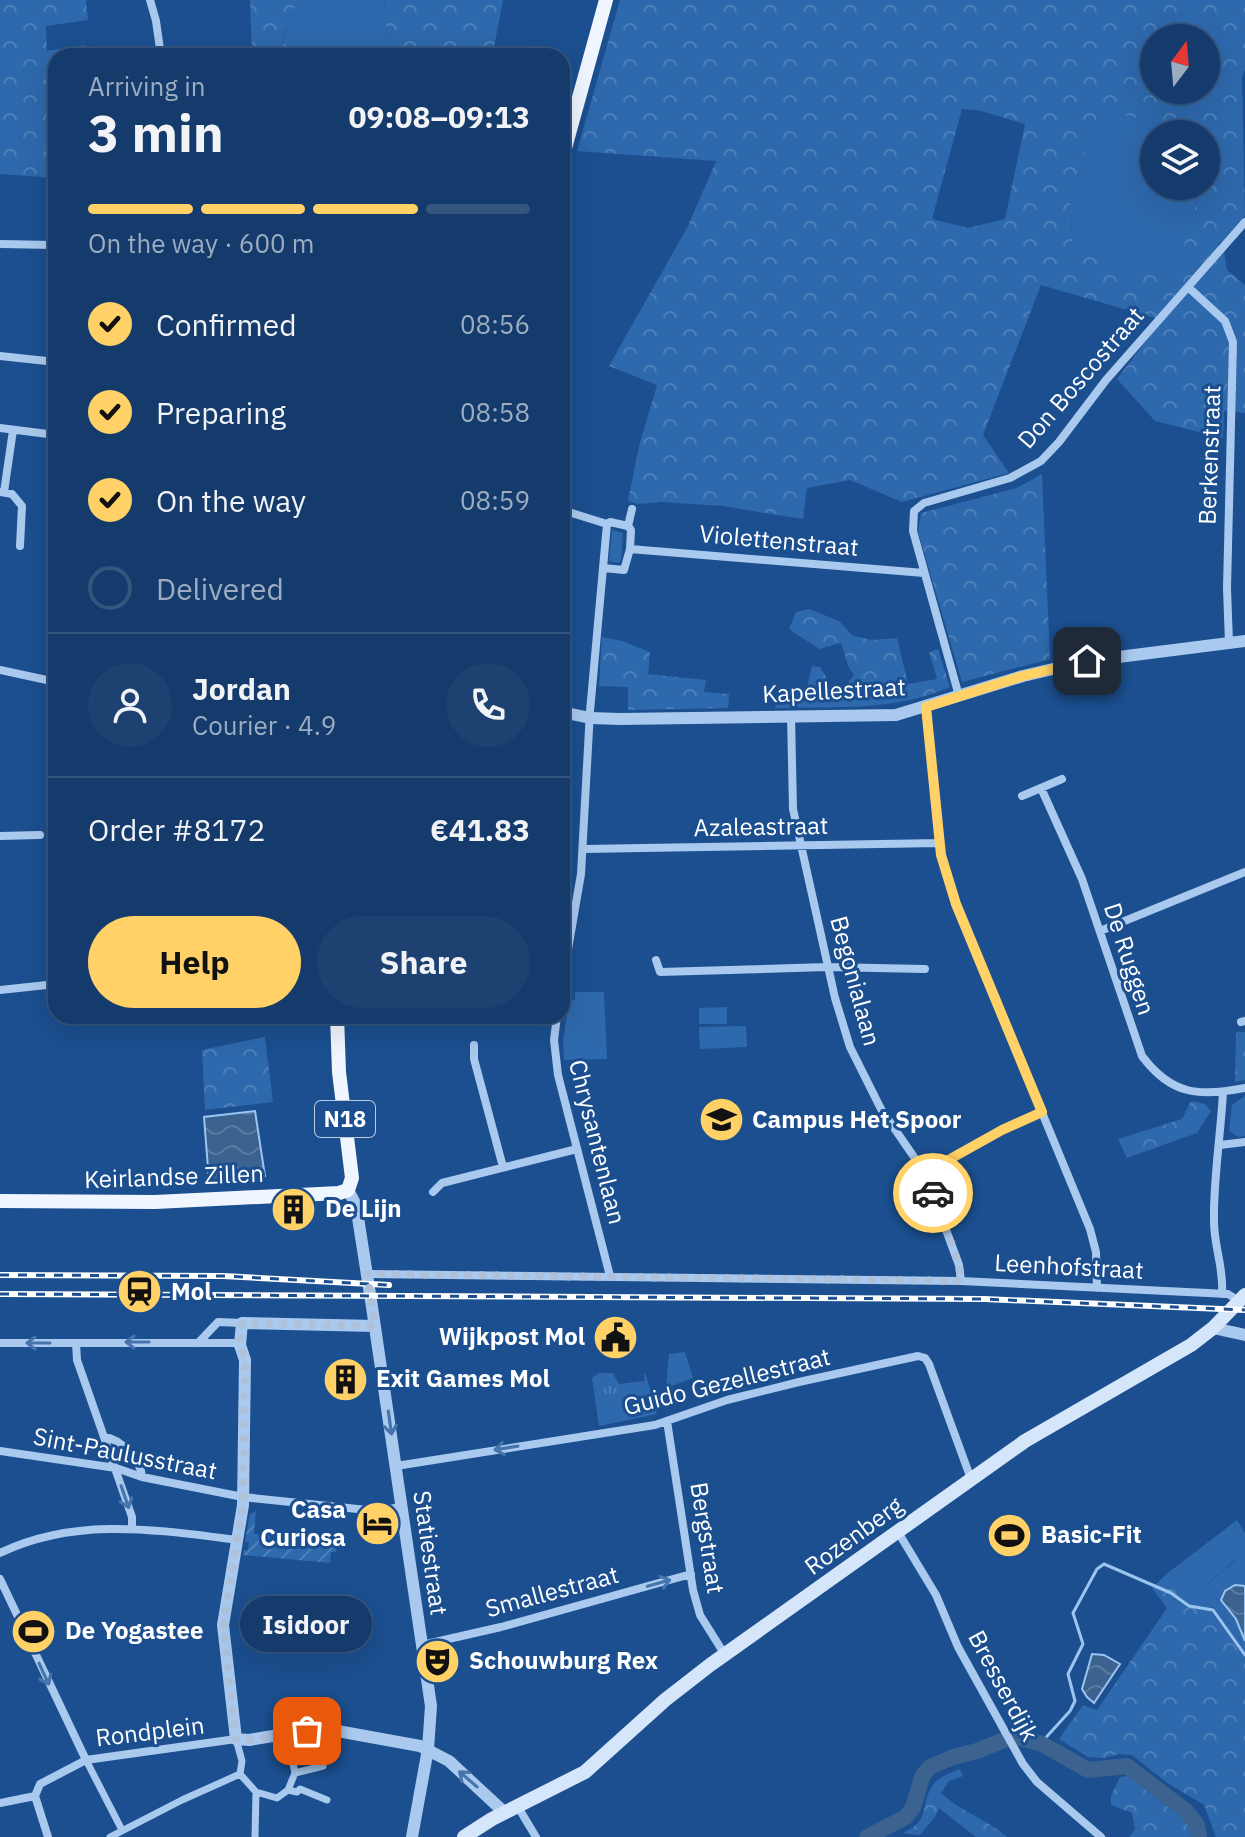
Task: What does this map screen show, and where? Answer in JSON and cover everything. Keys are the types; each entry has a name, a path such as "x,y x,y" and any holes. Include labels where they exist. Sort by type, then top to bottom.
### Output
{"main road":[{"path":"570,130 606,0"},
{"name":"N18","path":"337,1024 339,1072 352,1178 348,1190"},
{"name":"Keirlandse Zillen","path":"0,1201 165,1202 339,1193 348,1190"},
{"name":"Rozenberg","path":"464,1837 585,1772 665,1700 725,1655 1025,1441 1170,1358 1213,1328 1242,1298"}],"street":[{"path":"150,0 159,48"},
{"name":"Don Boscostraat","path":"959,696 913,531 914,511 924,503 1010,478 1041,461 1106,380 1245,222"},
{"path":"0,244 48,245"},
{"name":"Berkenstraat","path":"1188,287 1225,321 1233,342 1227,558 1229,643"},
{"path":"0,356 48,361"},
{"path":"0,428 48,434"},
{"path":"13,430 2,492 12,494 22,506 20,546"},
{"path":"603,568 624,570 630,549 631,530 628,526 632,509"},
{"path":"570,512 607,524 628,526"},
{"path":"570,933 583,849 590,718 607,524"},
{"name":"Violettenstraat","path":"630,549 924,573"},
{"name":"Kapellestraat","path":"570,714 590,718 896,715 1023,676 1087,661 1245,641"},
{"path":"0,670 48,680"},
{"path":"926,707 940,843 956,904 1094,1242 1097,1288"},
{"name":"Begonialaan","path":"791,716 792,800 827,967 844,1030 881,1109 925,1173 959,1265 961,1281"},
{"path":"1022,796 1062,779"},
{"name":"De Ruggen","path":"1041,788 1082,879 1142,1056 1154,1072 1175,1086 1198,1093 1245,1088"},
{"path":"0,836 40,835"},
{"name":"Azaleastraat","path":"583,849 940,843"},
{"path":"1100,931 1245,872"},
{"path":"656,960 660,972 827,967 925,969"},
{"path":"0,990 48,985"},
{"name":"Chrysantenlaan","path":"556,1024 554,1053 610,1276"},
{"path":"474,1045 474,1059 503,1167"},
{"path":"1222,1294 1224,1271 1215,1241 1213,1218 1223,1092"},
{"path":"925,1173 1002,1130 1042,1112"},
{"path":"1220,1145 1245,1142"},
{"path":"433,1192 442,1183 577,1149"},
{"name":"N18","path":"348,1190 356,1205 367,1274"},
{"name":"Leenhofstraat","path":"367,1274 961,1281 1222,1294 1242,1298"},
{"name":"Statiestraat","path":"367,1274 431,1706 428,1749 412,1837"},
{"path":"198,1343 218,1322 375,1326"},
{"path":"240,1774 242,1761 236,1739 223,1625 243,1497 245,1360 240,1345 242,1323"},
{"path":"1213,1328 1245,1335"},
{"path":"0,1343 240,1345"},
{"path":"76,1343 77,1360 132,1517 132,1529"},
{"name":"Guido Gezellestraat","path":"396,1466 667,1421 702,1407 918,1356 925,1358 971,1479"},
{"name":"Bergstraat","path":"667,1421 700,1615 725,1655"},
{"path":"104,1437 118,1443 141,1464 142,1477"},
{"name":"Sint-Paulusstraat","path":"0,1451 116,1468 142,1477 243,1497 377,1511 401,1507"},
{"path":"0,1553 46,1535 74,1530 132,1529 238,1540"},
{"name":"Bresserdijk","path":"898,1532 936,1595 958,1647 1008,1739 1037,1782 1101,1837"},
{"name":"Smallestraat","path":"422,1645 509,1625 691,1574"},
{"path":"0,1579 86,1760 40,1784 35,1796 48,1837"},
{"path":"236,1739 249,1740 325,1728 428,1749 449,1761 511,1810 536,1837"},
{"path":"240,1774 256,1792 277,1798 288,1790 295,1773 287,1735"},
{"name":"Rondplein","path":"122,1830 86,1760 236,1739"},
{"path":"295,1773 323,1766"},
{"path":"110,1837 240,1774"},
{"path":"288,1790 297,1792 300,1789 327,1800"},
{"path":"255,1837 256,1792"},
{"path":"0,1803 35,1796"}],"green space":[{"path":"0,0 86,0 88,20 46,26 48,177 0,174"},
{"path":"250,0 318,0 295,8 282,42 290,48 252,48"},
{"path":"318,0 384,0 387,48 289,48 282,43 295,8"},
{"path":"384,0 503,0 494,47 387,48"},
{"path":"620,0 1245,0 1245,70 1242,76 1245,216 1218,245 1224,251 1227,270 1245,285 1245,413 1224,411 1223,438 1155,421 1117,379 1162,320 1041,285 983,435 1009,473 902,502 850,480 807,488 803,519 722,506 662,502 638,504 628,501 639,446 657,385 609,366 688,226 716,161 577,151","holes":["962,109 978,110 1025,124 1005,219 968,228 932,219"]},
{"path":"1100,109 1144,120 1140,120 1140,200 1197,200 1175,276 1073,252 1070,198"},
{"path":"1042,474 1050,659 962,682 918,532 921,513 1017,488"},
{"path":"612,530 623,533 619,563 609,561"},
{"path":"809,609 839,621 853,636 872,640 897,638 908,684 937,679 929,652 938,649 950,687 907,701 886,704 775,708 777,692 796,695 806,691 812,666 820,667 826,677 827,692 840,692 854,675 841,643 819,649 789,629 796,612"},
{"path":"602,637 650,652 648,674 706,680 704,692 729,694 728,708 628,710 628,687 599,686"},
{"path":"575,992 604,992 607,1059 564,1060 566,1024 570,1024 570,1001 575,1000"},
{"path":"727,1007 727,1024 699,1024 699,1008"},
{"path":"746,1026 747,1047 700,1049 699,1027"},
{"path":"1236,1032 1245,1032 1245,1080 1235,1082"},
{"path":"265,1037 273,1102 205,1110 202,1050"},
{"path":"1245,1096 1245,1136 1238,1137 1229,1131 1232,1105"},
{"path":"1191,1101 1205,1104 1211,1111 1197,1133 1127,1158 1118,1139 1182,1119"},
{"path":"685,1352 693,1378 666,1388 669,1354"},
{"path":"599,1373 613,1373 619,1384 645,1381 646,1375 657,1414 599,1426 592,1378"},
{"path":"256,1511 254,1534 337,1540 336,1552 331,1552 330,1563 243,1555 244,1550 248,1550 249,1542 245,1542 250,1514"},
{"path":"1237,1520 1245,1533 1245,1543 1184,1588 1169,1572"},
{"path":"1245,1543 1245,1555 1232,1562 1197,1593 1233,1627 1245,1650 1245,1837 1216,1837 1204,1805 1166,1782 1132,1755 1088,1757 1059,1739 1083,1705 1097,1710 1167,1608 1152,1588 1169,1572 1184,1588"},
{"path":"1245,1555 1245,1650 1233,1627 1197,1593"},
{"path":"960,1769 963,1776 949,1781 941,1793 1007,1837 976,1837 939,1808 920,1835 902,1833 921,1818 932,1786"},
{"path":"1129,1776 1176,1811 1185,1820 1193,1837 1129,1837 1135,1829 1132,1813 1111,1805 1111,1796 1120,1777"}],"water":[{"path":"255,1111 265,1176 209,1181 204,1117"},
{"path":"1235,1585 1245,1586 1245,1641 1236,1619 1221,1600 1225,1591"},
{"path":"1092,1654 1104,1655 1120,1664 1094,1703 1082,1689"}],"waterway":[{"path":"1040,1744 1070,1711 1075,1701 1068,1674 1083,1644 1073,1613 1097,1569 1104,1564 1171,1593 1189,1606 1213,1610 1245,1655"},
{"path":"867,1837 906,1817 913,1807 923,1775 930,1767 1014,1736 1042,1744 1088,1770 1127,1766 1186,1811 1197,1825 1199,1837"}],"railway":[{"path":"0,1275 223,1276 389,1285"},
{"path":"0,1294 984,1299 1245,1310"}],"way so far":[{"path":"307,1731 249,1740 236,1739 223,1625 243,1497 245,1360 240,1345 242,1323 375,1326 367,1274 961,1281 959,1265 933,1193"}],"place":[{"name":"Campus Het Spoor","path":"721,1120"},
{"name":"De Lijn","path":"294,1209"},
{"name":"Mol","path":"140,1292"},
{"name":"Wijkpost Mol","path":"616,1337"},
{"name":"Exit Games Mol","path":"345,1379"},
{"name":"Casa Curiosa","path":"377,1524"},
{"name":"Basic-Fit","path":"1010,1535"},
{"name":"De Yogastee","path":"34,1631"},
{"name":"Schouwburg Rex","path":"438,1661"},
{"name":"Isidoor","path":"307,1731"}],"route":[{"path":"933,1193 925,1173 1002,1130 1042,1112 956,904 941,855 926,707 1023,676 1087,661"}]}
